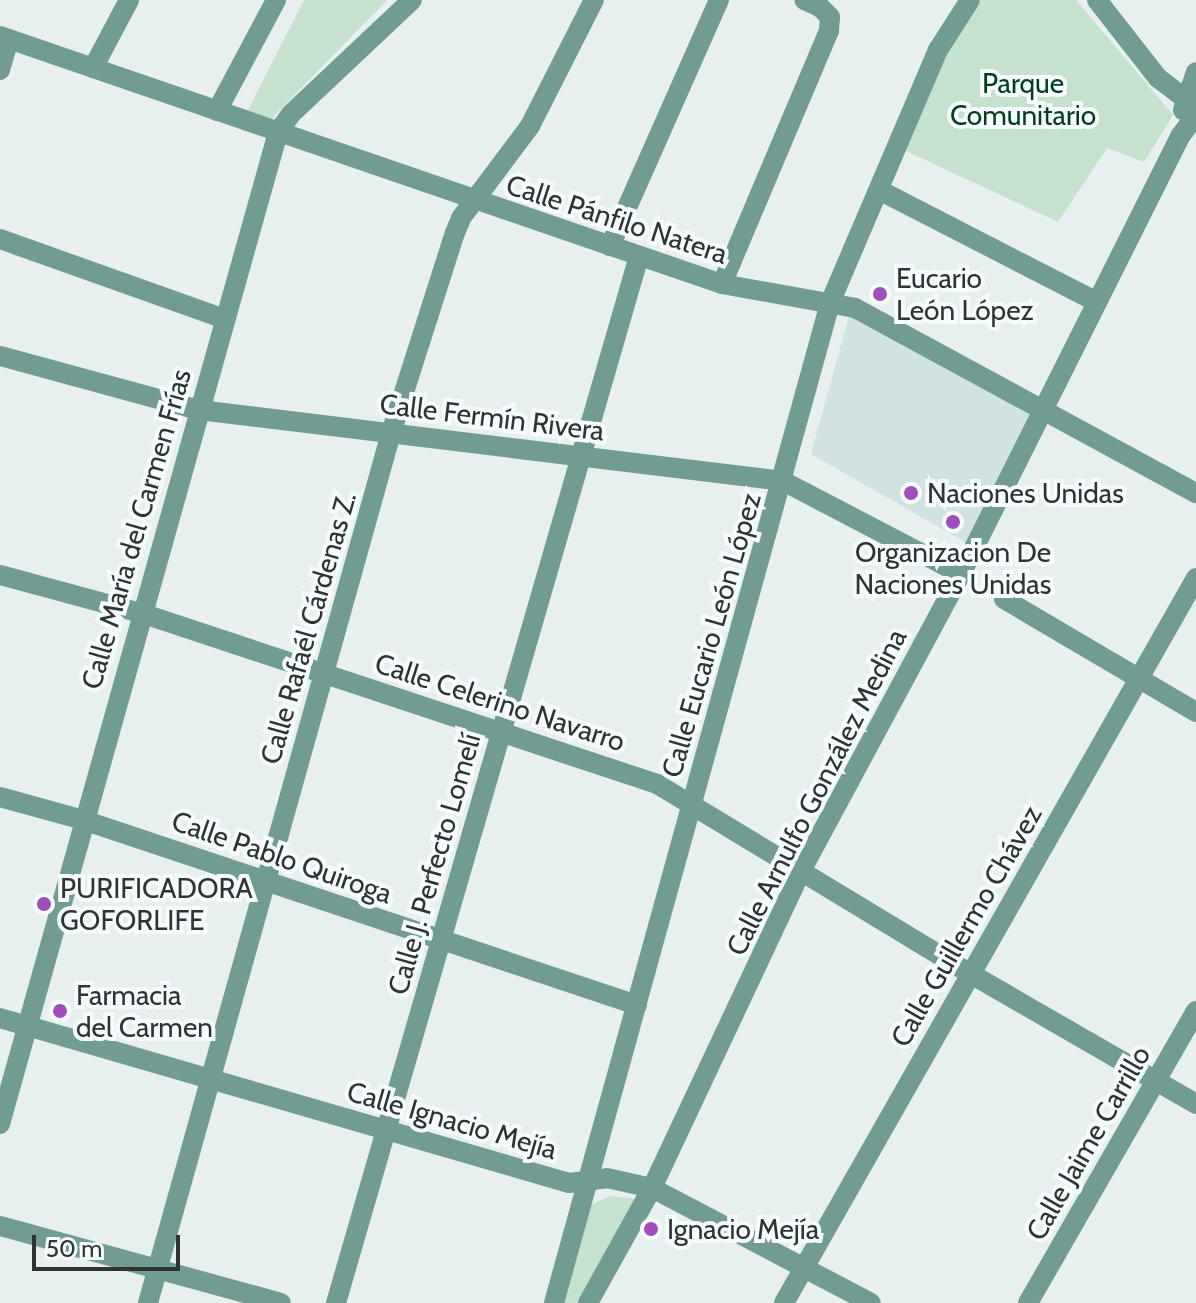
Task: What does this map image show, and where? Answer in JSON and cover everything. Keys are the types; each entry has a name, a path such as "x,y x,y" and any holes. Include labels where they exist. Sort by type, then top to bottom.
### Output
{"street":[{"path":"93,68 129,0"},
{"path":"217,111 276,0"},
{"name":"Calle María del Carmen Frías","path":"0,1124 278,132 291,114 412,0"},
{"name":"Calle Rafaél Cárdenas Z.","path":"148,1303 391,433 455,233 530,126 594,0"},
{"path":"610,246 719,0"},
{"path":"722,284 829,31 830,17 820,7 804,0"},
{"name":"Calle Eucario León López","path":"554,1303 830,303 938,50 970,0"},
{"path":"1097,0 1158,78 1192,107"},
{"path":"0,70 4,38"},
{"name":"Calle Pánfilo Natera","path":"4,38 722,284 855,308 1196,493"},
{"name":"Calle Arnulfo González Medina","path":"588,1303 652,1188 801,871 1045,412 1181,135 1192,107 1196,72"},
{"path":"879,190 1097,302"},
{"path":"0,239 225,319"},
{"name":"Calle J. Perfecto Lomelí","path":"336,1303 639,256"},
{"name":"Calle Fermín Rivera","path":"0,356 199,410 783,481 961,574"},
{"name":"Calle Celerino Navarro","path":"0,575 141,613 657,784 971,974 1196,1104"},
{"name":"Calle Guillermo Chávez","path":"784,1303 1196,578"},
{"path":"1004,599 1196,712"},
{"name":"Calle Pablo Quiroga","path":"0,797 83,820 637,1005"},
{"name":"Calle Jaime Carrillo","path":"1028,1303 1196,1011"},
{"name":"Calle Ignacio Mejía","path":"0,1018 569,1183 607,1178 652,1188 871,1303"},
{"path":"0,1226 281,1303"}],"shaded area":[{"path":"849,316 1035,416 967,543 811,454"}],"green space":[{"path":"304,0 387,0 270,120 248,110"},
{"name":"Parque Comunitario","path":"965,0 1076,0 1173,115 1144,162 1107,148 1058,222 889,143"},
{"path":"610,1196 635,1199 578,1303 561,1303 590,1205"}],"place":[{"name":"Eucario León López","path":"880,294"},
{"name":"Naciones Unidas","path":"911,493"},
{"name":"Organizacion De Naciones Unidas","path":"953,522"},
{"name":"PURIFICADORA GOFORLIFE","path":"44,904"},
{"name":"Farmacia del Carmen","path":"60,1011"},
{"name":"Ignacio Mejía","path":"651,1229"}]}
